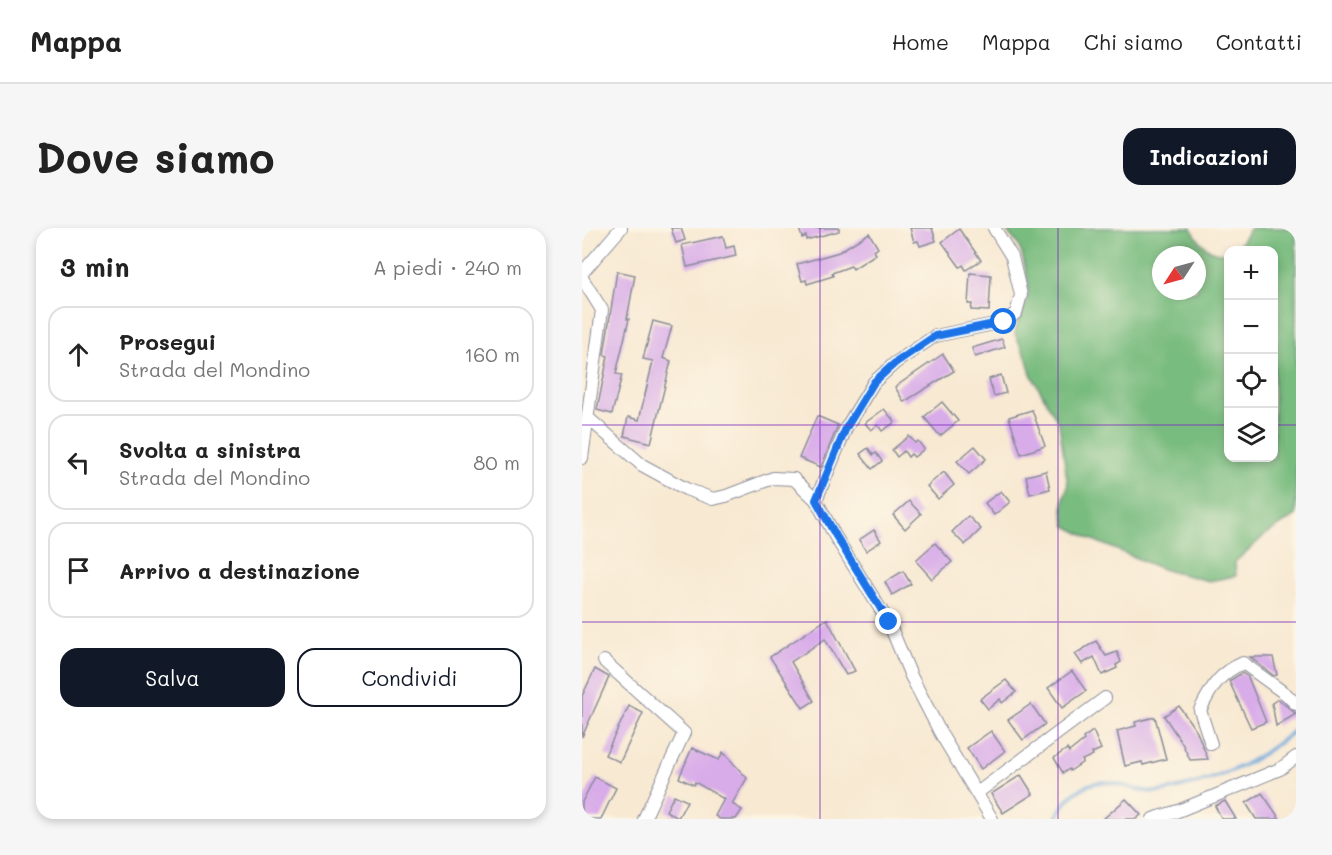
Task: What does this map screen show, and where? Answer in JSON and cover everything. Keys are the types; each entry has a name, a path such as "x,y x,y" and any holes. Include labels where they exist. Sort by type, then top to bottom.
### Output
{"street":[{"path":"582,273 621,228"},
{"path":"816,500 846,428 874,382 895,363 935,336 1004,322 1016,313 1021,295 1012,257 994,228"},
{"path":"582,278 602,310 582,458"},
{"path":"588,418 642,465 686,489 713,499 773,478 795,479 816,500 889,622 911,676 941,734 992,819"},
{"path":"604,661 684,733 644,819"},
{"path":"1211,744 1200,710 1219,677 1231,668 1243,663 1296,704"},
{"path":"976,793 1105,698"},
{"path":"1153,819 1280,769 1296,757"}],"green space":[{"path":"1004,228 1191,228 1205,246 1152,246 1152,300 1206,300 1206,247 1224,253 1224,462 1278,462 1278,246 1238,246 1251,228 1296,228 1296,515 1265,535 1235,562 1236,576 1209,581 1162,569 1066,526 1063,512 1064,497 1068,486 1059,424 1031,374 1027,359 1015,334 1028,296 1028,282 1022,254 1017,243"}],"building":[{"path":"671,228 681,228 685,240 676,243"},
{"path":"799,228 839,228 839,231 806,240 806,236 802,238"},
{"path":"910,228 932,228 936,241 920,246 918,241 914,242"},
{"path":"959,229 981,260 966,270 963,265 960,267 942,242"},
{"path":"869,233 878,248 874,251 876,254 853,269 851,266 832,273 833,276 807,284 806,280 802,281 797,264 839,252"},
{"path":"723,236 726,248 734,246 736,256 687,267 682,245"},
{"path":"617,271 635,275 627,319 629,319 616,374 622,375 612,414 597,410 608,356 604,355"},
{"path":"970,273 991,275 989,311 971,310 972,304 968,304"},
{"path":"653,321 672,326 663,358 671,361 651,443 624,436 628,417 639,420 653,361 643,359"},
{"path":"1002,339 1005,347 975,357 972,348"},
{"path":"943,354 954,371 904,402 895,387"},
{"path":"1001,375 1006,393 994,396 989,379"},
{"path":"942,402 958,421 940,436 924,417"},
{"path":"884,409 895,422 882,431 878,425 871,430 865,423"},
{"path":"1032,410 1045,446 1021,454 1009,417"},
{"path":"817,416 838,425 821,467 799,458"},
{"path":"909,436 915,443 918,441 924,449 914,457 911,454 908,457 904,451 897,457 892,450"},
{"path":"975,446 986,459 969,474 957,461"},
{"path":"868,448 882,461 872,469 860,454"},
{"path":"1046,471 1050,489 1030,494 1026,476"},
{"path":"944,472 954,485 938,499 927,486"},
{"path":"1001,491 1010,502 994,515 985,503"},
{"path":"909,501 921,514 905,529 893,515"},
{"path":"968,516 981,529 965,545 952,532"},
{"path":"874,530 881,541 866,551 859,540"},
{"path":"935,543 952,562 932,579 917,559"},
{"path":"903,571 911,584 892,595 885,582"},
{"path":"827,619 855,671 846,675 825,639 791,662 814,701 803,708 770,657"},
{"path":"1096,641 1106,656 1117,652 1121,662 1116,665 1117,668 1102,675 1094,657 1082,664 1075,654"},
{"path":"1250,657 1273,657 1277,675 1274,676"},
{"path":"595,669 609,677 582,737 582,696"},
{"path":"1072,671 1086,691 1062,708 1048,688"},
{"path":"1242,673 1248,677 1266,722 1251,728 1229,681"},
{"path":"1006,680 1016,692 1002,703 1000,699 988,709 980,699"},
{"path":"1278,699 1296,714 1276,726 1272,703"},
{"path":"1031,704 1045,724 1023,740 1008,720"},
{"path":"629,706 643,713 620,762 605,755"},
{"path":"1179,706 1197,732 1208,759 1190,760 1164,716"},
{"path":"1155,717 1166,759 1143,765 1142,762 1125,766 1117,731 1136,726 1135,722"},
{"path":"991,731 1005,751 981,769 967,748"},
{"path":"1093,731 1101,749 1082,760 1083,762 1070,771 1069,769 1063,773 1054,758 1067,749 1069,752"},
{"path":"692,748 719,760 723,752 747,778 732,804 742,810 736,819 720,819 715,816 724,799 695,782 694,785 679,778"},
{"path":"1021,775 1033,794 1003,813 991,794"},
{"path":"595,777 616,788 601,819 582,819 582,802"},
{"path":"1262,793 1280,819 1256,819 1246,803"},
{"path":"674,795 687,801 678,818 666,811"},
{"path":"1126,799 1141,815 1136,819 1103,819"},
{"path":"1225,801 1236,819 1222,819 1215,806"}],"waterway":[{"path":"1056,819 1071,796 1089,785 1102,782 1155,792 1199,783 1243,766 1296,729"}],"route":[{"path":"889,622 816,500 846,428 874,382 895,363 935,336 1004,322"}]}
